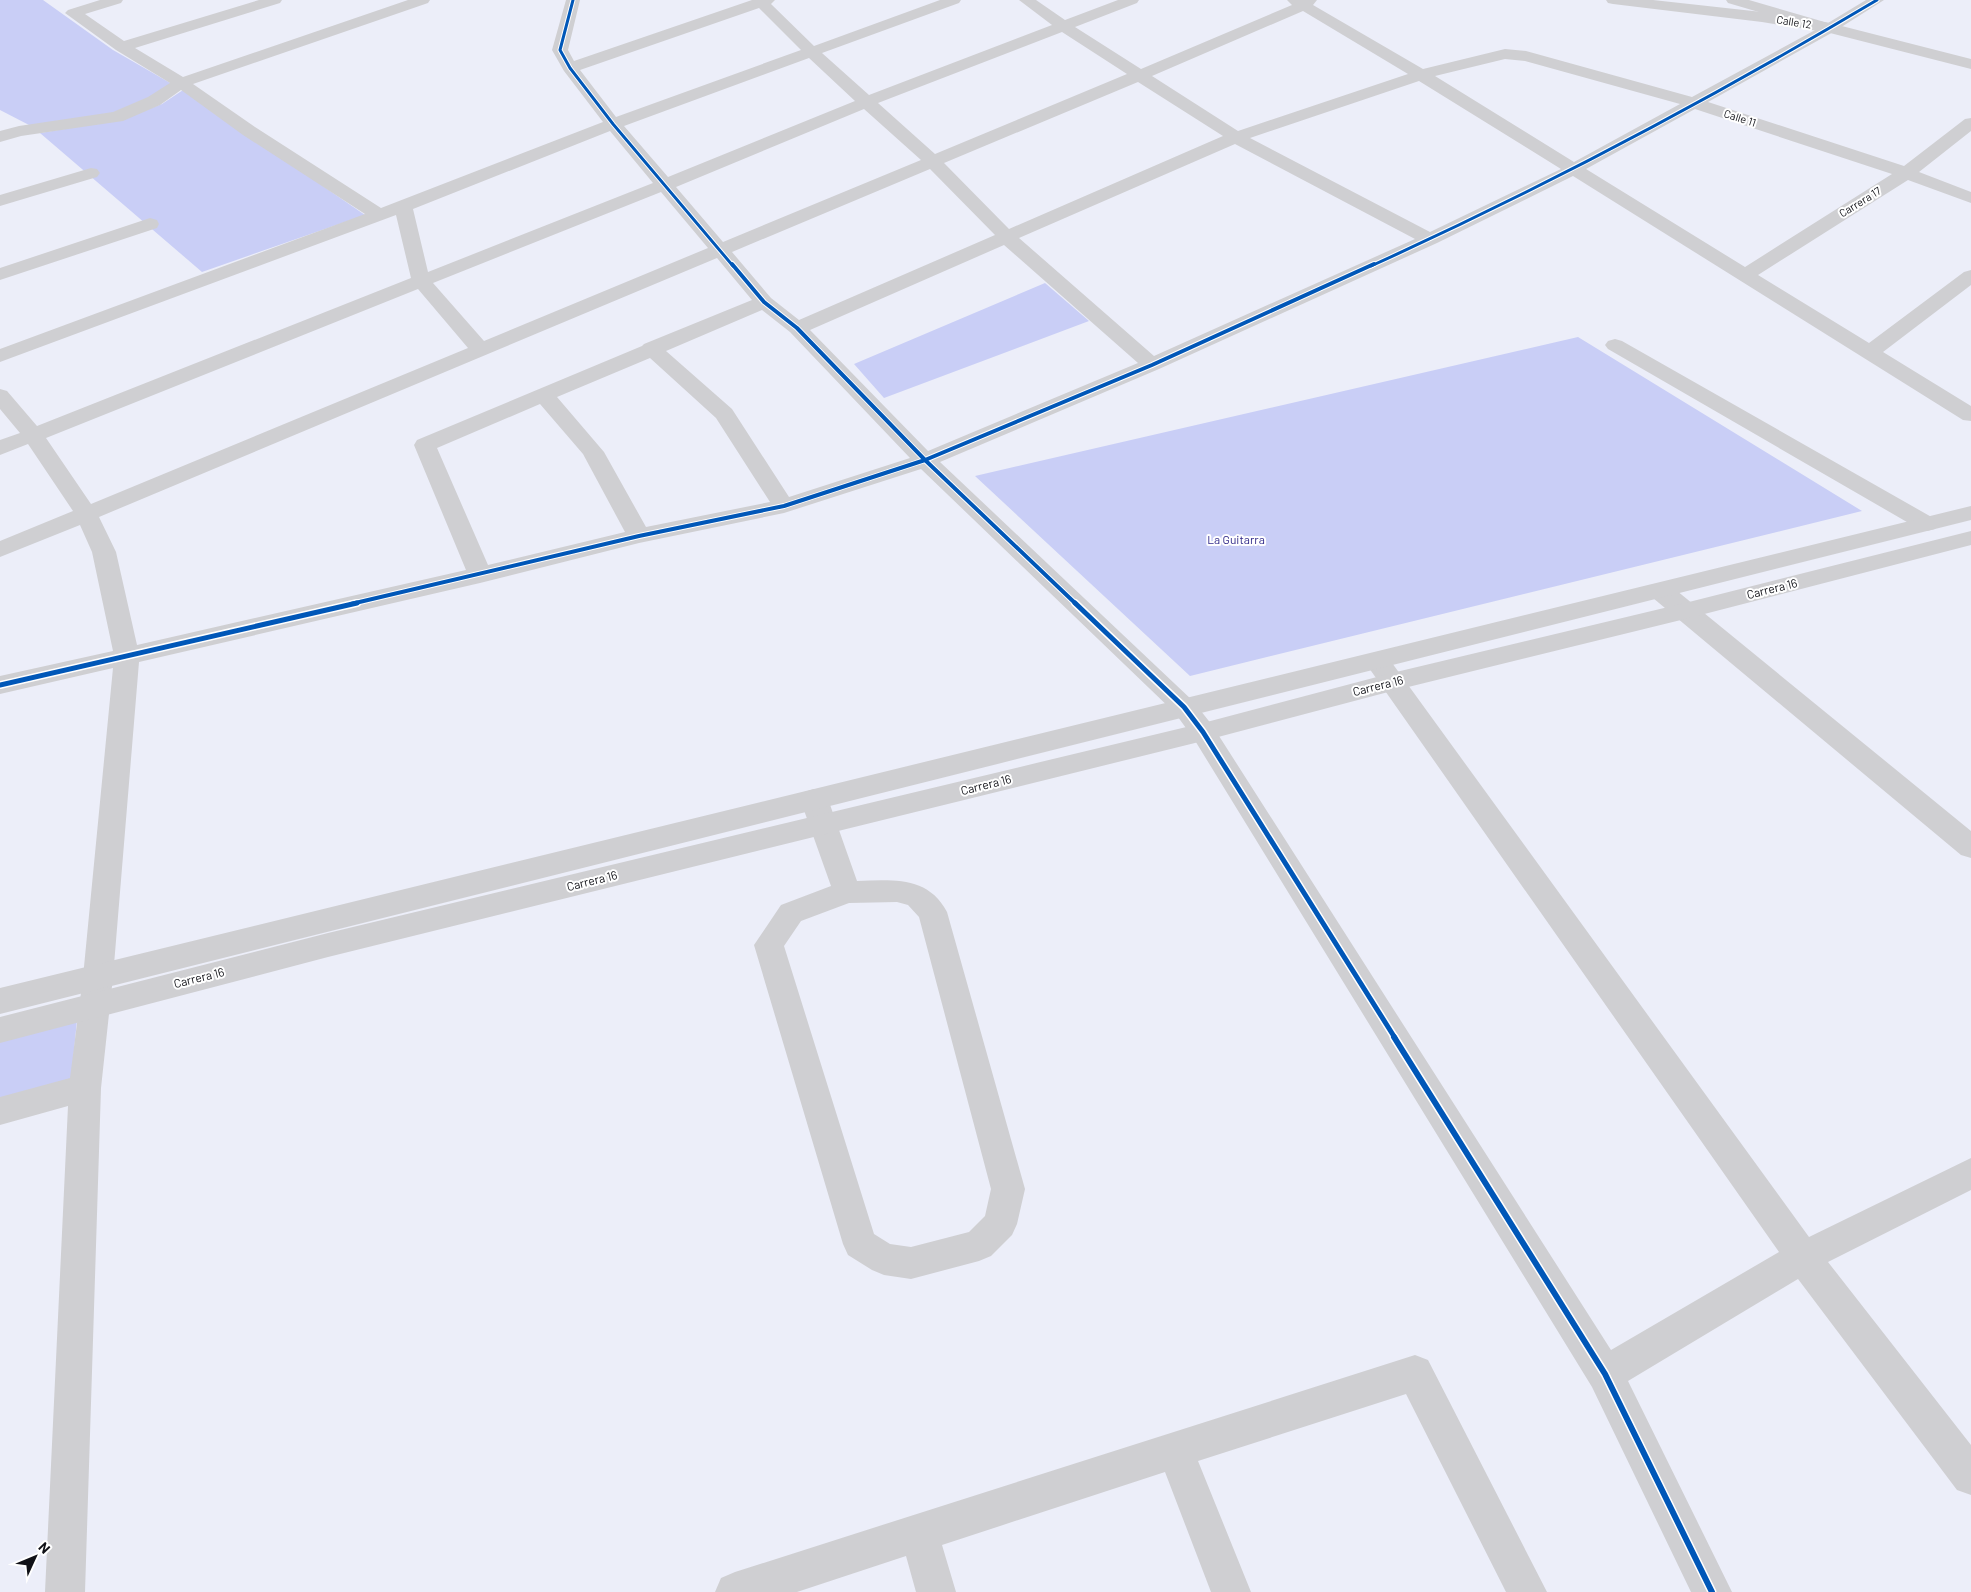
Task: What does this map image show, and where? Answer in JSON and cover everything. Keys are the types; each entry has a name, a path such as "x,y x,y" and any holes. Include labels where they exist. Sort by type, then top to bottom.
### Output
{"street":[{"path":"116,0 73,13 122,47 182,83 249,131 380,215"},
{"path":"122,47 275,0"},
{"path":"0,137 18,131 116,117 154,101 182,83 423,0"},
{"path":"573,0 560,50 570,68 664,186 764,302 796,328 925,460 1184,707 1202,732 1604,1374 1712,1592"},
{"path":"0,356 404,206 613,124 954,0"},
{"path":"1026,0 1064,27 1236,136 1430,239"},
{"path":"0,448 664,186 866,102 1132,0"},
{"name":"Calle 12","path":"1613,0 1762,17 1830,28 1971,64"},
{"path":"1733,0 1830,28"},
{"path":"0,684 480,575 639,536 784,506 925,460 1152,365 1430,239 1574,169 1830,28 1877,0"},
{"path":"570,68 763,1 810,51 933,162 1008,238 1152,365"},
{"path":"0,550 1140,75 1302,2 1971,415"},
{"name":"Calle 11","path":"1420,75 1505,54 1526,56 1694,103 1906,173 1971,198"},
{"path":"796,328 1008,238 1236,136 1420,75"},
{"name":"Carrera 17","path":"1745,275 1906,173 1971,123"},
{"path":"0,202 90,173"},
{"path":"404,206 421,281 481,350"},
{"path":"0,274 150,224"},
{"path":"1870,352 1971,276"},
{"path":"480,575 425,445 651,348 764,302"},
{"path":"1614,345 1927,524"},
{"path":"651,348 724,414 784,506"},
{"path":"543,394 593,452 639,536"},
{"path":"0,395 33,435 86,514 104,552 128,656 97,991 85,1088 65,1592"},
{"name":"Carrera 16","path":"819,812 1202,732 1546,619 1662,592 1971,513"},
{"name":"Carrera 16","path":"0,1001 97,991 328,945 819,812 1184,707 1385,672 1685,611 1971,538"},
{"path":"1662,592 1971,847"},
{"path":"1385,672 1803,1256 1971,1476"},
{"path":"819,812 847,892"},
{"path":"897,891 918,897 932,912 1008,1189 1000,1224 979,1245 911,1263 884,1259 860,1244 769,945 791,913 847,892 897,891"},
{"name":"Carrera 16","path":"0,1030 97,991"},
{"path":"0,1111 85,1088"},
{"path":"1604,1374 1803,1256 1971,1173"},
{"path":"735,1592 1414,1373 1527,1592"},
{"path":"1175,1450 1231,1592"},
{"path":"919,1533 936,1592"}],"green space":[{"path":"0,0 43,0 113,50 172,84 148,99 115,114 31,126 0,110"},
{"path":"183,90 365,215 202,272 40,133 120,120 162,104"},
{"path":"1045,283 1089,321 884,398 854,364"},
{"name":"La Guitarra","path":"1578,337 1862,511 1190,676 975,476"},
{"path":"77,1020 71,1081 0,1100 0,1040"}],"cycle path":[{"path":"573,0 560,50 570,68 613,124 764,302 797,328 925,460 1184,707 1203,732 1605,1374 1712,1592"},
{"path":"0,685 480,575 639,536 784,506 925,460 1152,365 1430,239 1574,169 1830,28 1877,0"}]}
